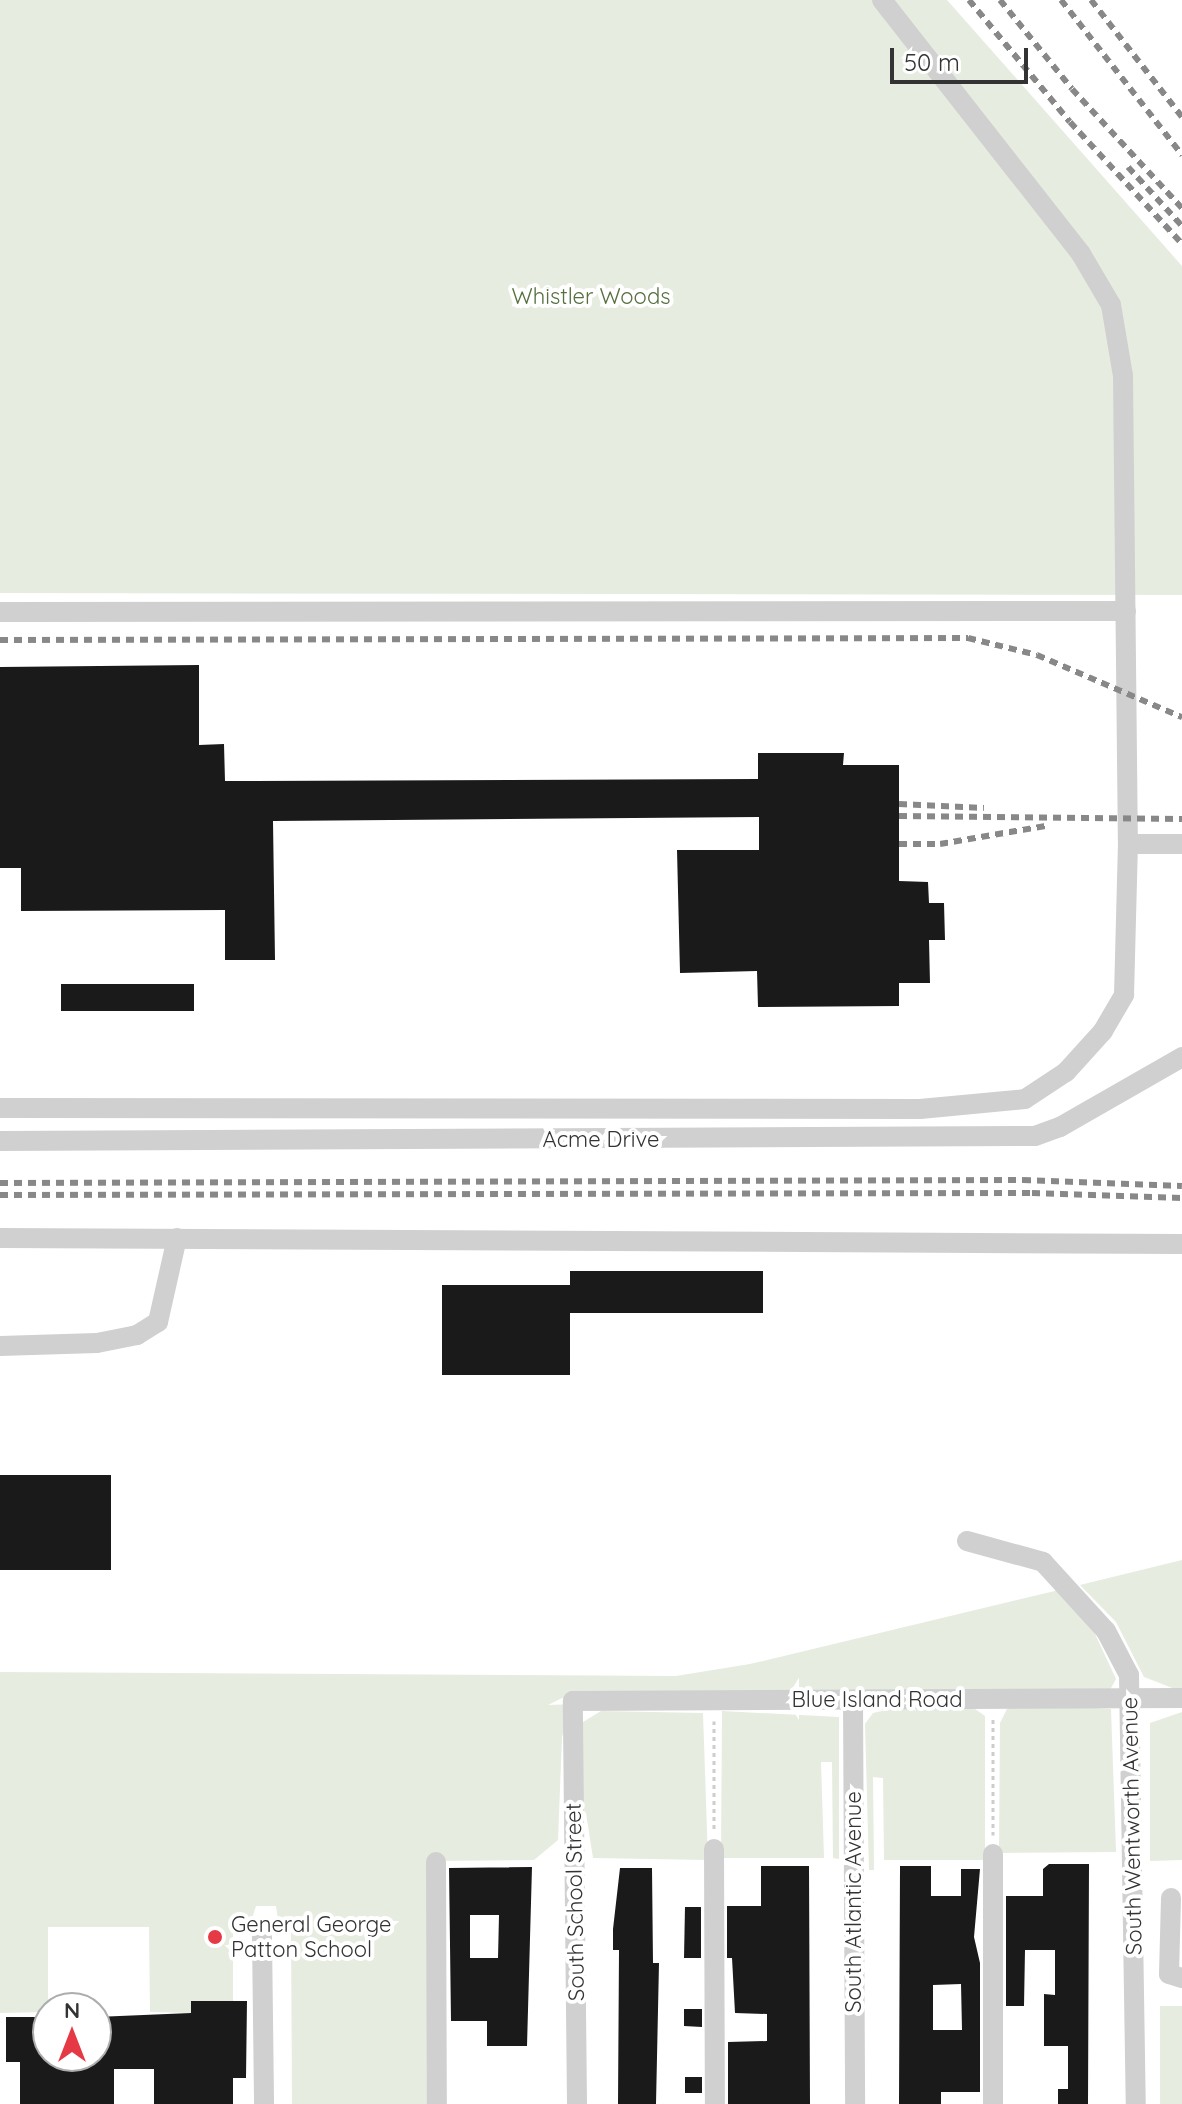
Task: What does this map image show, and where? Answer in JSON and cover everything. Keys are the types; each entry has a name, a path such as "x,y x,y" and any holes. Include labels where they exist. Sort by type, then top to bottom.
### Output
{"street":[{"path":"0,1108 984,1106 1025,1099 1066,1072 1116,1013 1126,980 1128,844 1123,376 1111,305 1081,254 882,0"},
{"path":"0,612 1126,611"},
{"path":"1128,844 1182,844"},
{"name":"Acme Drive","path":"0,1141 1035,1136 1182,1057"},
{"path":"0,1238 1182,1244"},
{"path":"0,1346 97,1343 137,1335 158,1322 177,1238"},
{"name":"South Wentworth Avenue","path":"967,1541 1022,1552 1058,1575 1123,1657 1132,1700 1136,2104"},
{"name":"Blue Island Road","path":"573,1701 1182,1698"},
{"name":"South Atlantic Avenue","path":"853,1700 855,2104"},
{"name":"South School Street","path":"573,1701 577,2104"},
{"path":"714,1849 715,2104"},
{"path":"993,1854 993,2104"},
{"path":"436,1862 437,2104"},
{"path":"1134,1902 1176,1895 1176,1939 1169,1974 1182,1978"},
{"path":"262,1937 264,2104"}],"path":[{"path":"714,1700 714,1849"},
{"path":"993,1700 993,1854"}],"green space":[{"name":"Whistler Woods","path":"0,0 947,0 1182,266 1182,595 0,593"},
{"path":"1182,1560 1182,1689 1175,1689 1144,1677 1116,1622 1080,1585"},
{"path":"1059,1590 1095,1634 1116,1679 1110,1690 591,1694 562,1698 548,1705 580,1704 569,1713 562,1737 558,1840 534,1860 430,1861 431,2104 292,2104 291,1925 278,1920 276,1906 256,1906 251,1922 233,1925 233,2001 192,2001 191,2013 150,2012 149,1927 48,1927 48,1992 32,1992 32,2012 0,2013 0,1672 676,1676 750,1664"},
{"path":"1024,1704 1111,1709 1116,1852 999,1853 1000,1723 1007,1709"},
{"path":"896,1708 975,1709 985,1716 985,1860 884,1860 883,1778 873,1777 874,1870 869,1870 865,1724 873,1713"},
{"path":"601,1711 703,1713 708,1860 593,1858 586,1813 578,1804 580,1742 583,1722"},
{"path":"722,1711 839,1717 839,1859 833,1858 832,1762 821,1762 824,1858 721,1858"},
{"path":"1182,1712 1182,1860 1150,1861 1150,1723"},
{"path":"1160,2006 1182,2006 1182,2104 1160,2104"}],"building":[{"path":"199,665 199,745 224,744 225,781 758,779 758,753 844,753 843,765 899,765 899,881 928,882 929,903 944,903 945,940 929,940 930,983 899,983 899,1006 758,1007 757,971 680,973 677,850 759,850 759,817 273,821 275,960 225,960 225,910 21,911 21,868 0,868 0,667"},
{"path":"61,984 194,984 194,1011 61,1011"},
{"path":"570,1271 763,1271 763,1313 570,1313 570,1375 442,1375 442,1285 570,1285"},
{"path":"0,1475 111,1475 111,1570 0,1570"},
{"path":"1049,1864 1089,1864 1088,2104 1058,2104 1058,2089 1068,2089 1068,2046 1044,2046 1044,1994 1055,1995 1055,1950 1025,1950 1024,2006 1006,2006 1006,1896 1043,1896 1043,1869"},
{"path":"761,1866 809,1866 810,2104 728,2104 728,2042 767,2041 767,2014 735,2013 732,1958 727,1958 727,1906 761,1906"},
{"path":"900,1866 931,1866 931,1896 961,1896 961,1869 980,1869 974,1937 980,1963 980,2092 941,2092 941,2104 899,2104","holes":["961,1984 962,2030 933,2030 933,1985"]},
{"path":"532,1867 527,2046 487,2046 487,2021 451,2021 449,1868","holes":["470,1915 499,1915 498,1958 470,1958"]},
{"path":"620,1868 652,1868 653,1963 659,1963 656,2104 618,2104 619,1950 613,1950 613,1929"},
{"path":"685,1907 701,1907 701,1958 684,1958"},
{"path":"191,2001 247,2001 246,2078 233,2078 233,2104 154,2104 154,2069 114,2069 114,2104 20,2104 20,2062 6,2062 6,2017 32,2017 32,2072 112,2072 112,2016 191,2013"},
{"path":"684,2009 702,2009 702,2027 684,2026"},
{"path":"685,2077 702,2077 702,2093 685,2093"}],"railway":[{"path":"969,0 1070,122 1182,244"},
{"path":"1000,0 1072,89 1182,208"},
{"path":"1061,0 1182,155"},
{"path":"1091,0 1182,117"},
{"path":"1128,167 1182,226"},
{"path":"0,640 968,638 1037,655 1182,717"},
{"path":"899,804 984,808"},
{"path":"899,816 1182,819"},
{"path":"899,844 940,844 1045,826"},
{"path":"0,1183 1023,1180 1182,1186"},
{"path":"0,1195 1032,1193 1182,1198"}],"place":[{"name":"General George Patton School","path":"215,1937"}]}
